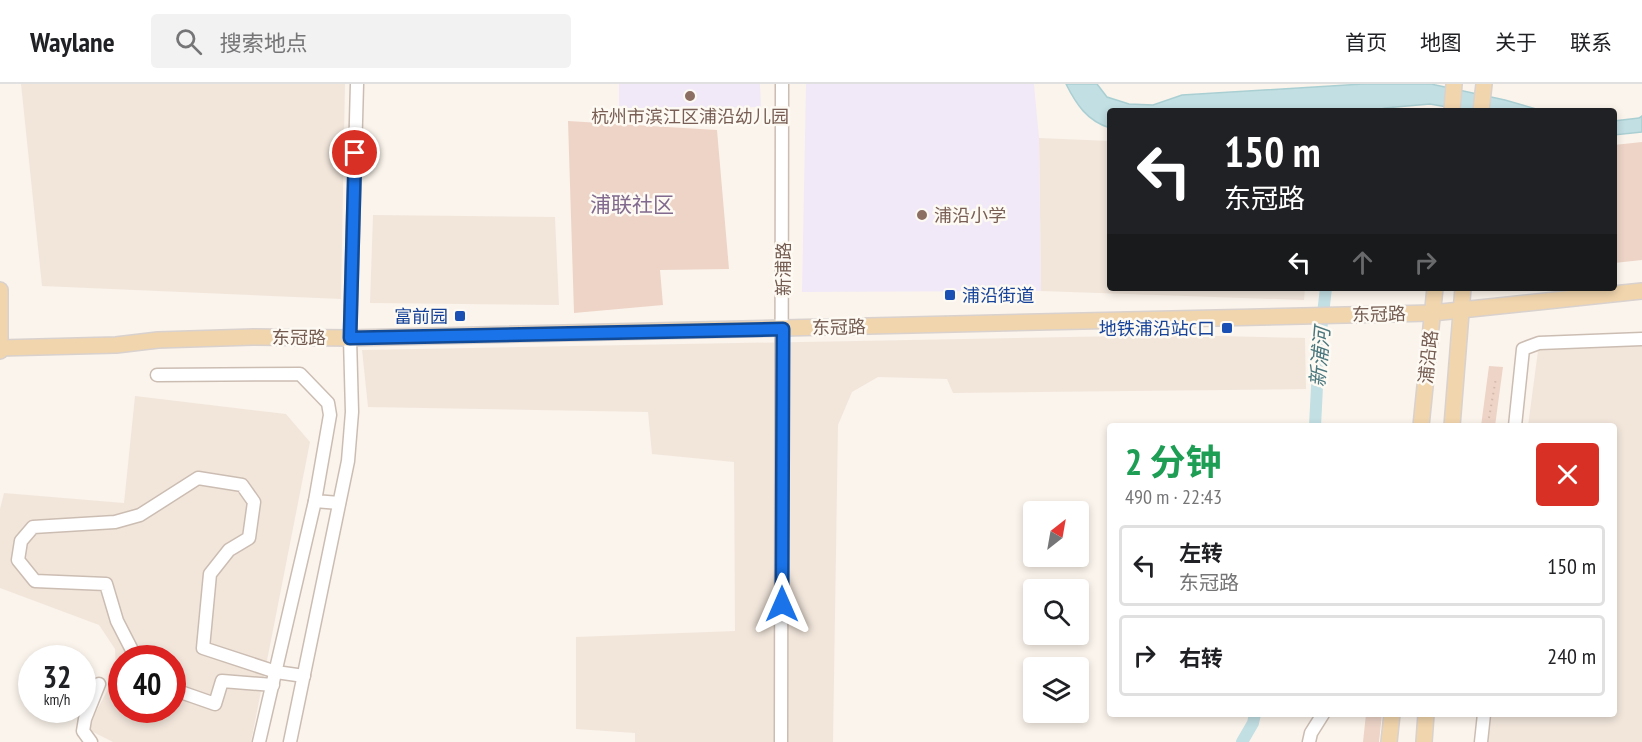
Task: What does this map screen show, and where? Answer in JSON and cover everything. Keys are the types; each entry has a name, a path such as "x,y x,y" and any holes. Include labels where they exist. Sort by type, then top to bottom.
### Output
{"main road":[{"path":"1452,108 1455,84"},
{"path":"1481,108 1483,85"},
{"path":"0,290 0,349"},
{"name":"浦沿路","path":"1421,423 1435,291"},
{"path":"1452,423 1463,291"},
{"name":"东冠路","path":"0,349 253,337 350,338 1432,313 1642,291"},
{"path":"1389,742 1392,717"},
{"path":"1424,742 1426,717"}],"street":[{"path":"291,742 348,461 352,412 350,338 357,84"},
{"name":"新浦路","path":"781,742 782,84"},
{"path":"1515,423 1523,349 1539,343 1642,339"},
{"path":"157,375 300,374 328,403 330,415 315,501 259,742"},
{"path":"129,645 117,621 106,584 35,580 18,560 21,541 33,527 115,522 140,515 198,478 242,485 254,501 249,538 229,550 210,574 203,648 274,679"},
{"path":"315,501 339,503"},
{"path":"186,694 215,704 222,681 304,676"},
{"path":"91,742 83,731 85,719 99,684"},
{"path":"1310,742 1311,733 1321,717"},
{"path":"1481,742 1484,717"}],"path":[{"path":"1489,418 1496,378"}],"shaded area":[{"path":"21,84 345,84 341,299 42,286"},
{"name":"杭州市滨江区浦沿幼儿园","path":"619,84 760,84 761,107 619,110"},
{"name":"浦沿小学","path":"806,84 1034,84 1039,138 1041,291 802,292"},
{"path":"1039,138 1107,141 1107,291 1305,291 1304,300 1041,291"},
{"name":"富前园","path":"373,215 555,217 559,305 370,303"},
{"path":"1177,335 1305,338 1306,389 953,393 947,379 878,377 852,392 838,425 833,742 635,742 635,733 576,729 576,637 735,631 734,462 652,454 648,412 368,407 362,350"},
{"path":"1642,339 1642,742 1486,742 1490,717 1617,717 1617,423 1528,423 1539,343"},
{"path":"135,396 286,414 310,442 251,742 113,742 87,729 90,723 96,723 96,712 108,689 108,723 186,723 186,645 112,645 99,625 0,588 0,509 4,493 124,503"}],"water":[{"path":"1066,84 1097,84 1107,97 1129,104 1153,105 1182,95 1363,84 1431,84 1533,108 1452,108 1430,104 1385,108 1107,108 1107,127 1083,111"},
{"path":"1642,116 1642,132 1617,135 1617,121"}],"building":[{"path":"568,121 717,130 729,269 660,270 663,305 574,313"},
{"path":"1642,142 1642,260 1617,263 1617,145"},
{"path":"1489,366 1503,367 1495,423 1481,423"},
{"path":"1366,717 1382,717 1379,742 1363,742"}],"waterway":[{"name":"新浦河","path":"1315,423 1319,348 1326,291"},
{"name":"新浦河","path":"1242,742 1254,717"}],"place":[{"name":"杭州市滨江区浦沿幼儿园","path":"690,96"},
{"name":"浦沿小学","path":"922,215"},
{"name":"浦沿街道","path":"950,295"},
{"name":"富前园","path":"460,316"},
{"name":"地铁浦沿站C口","path":"1227,328"}],"district":[{"name":"浦联社区","path":"632,204"}],"route":[{"path":"355,153 350,338 783,329 782,604"}]}
